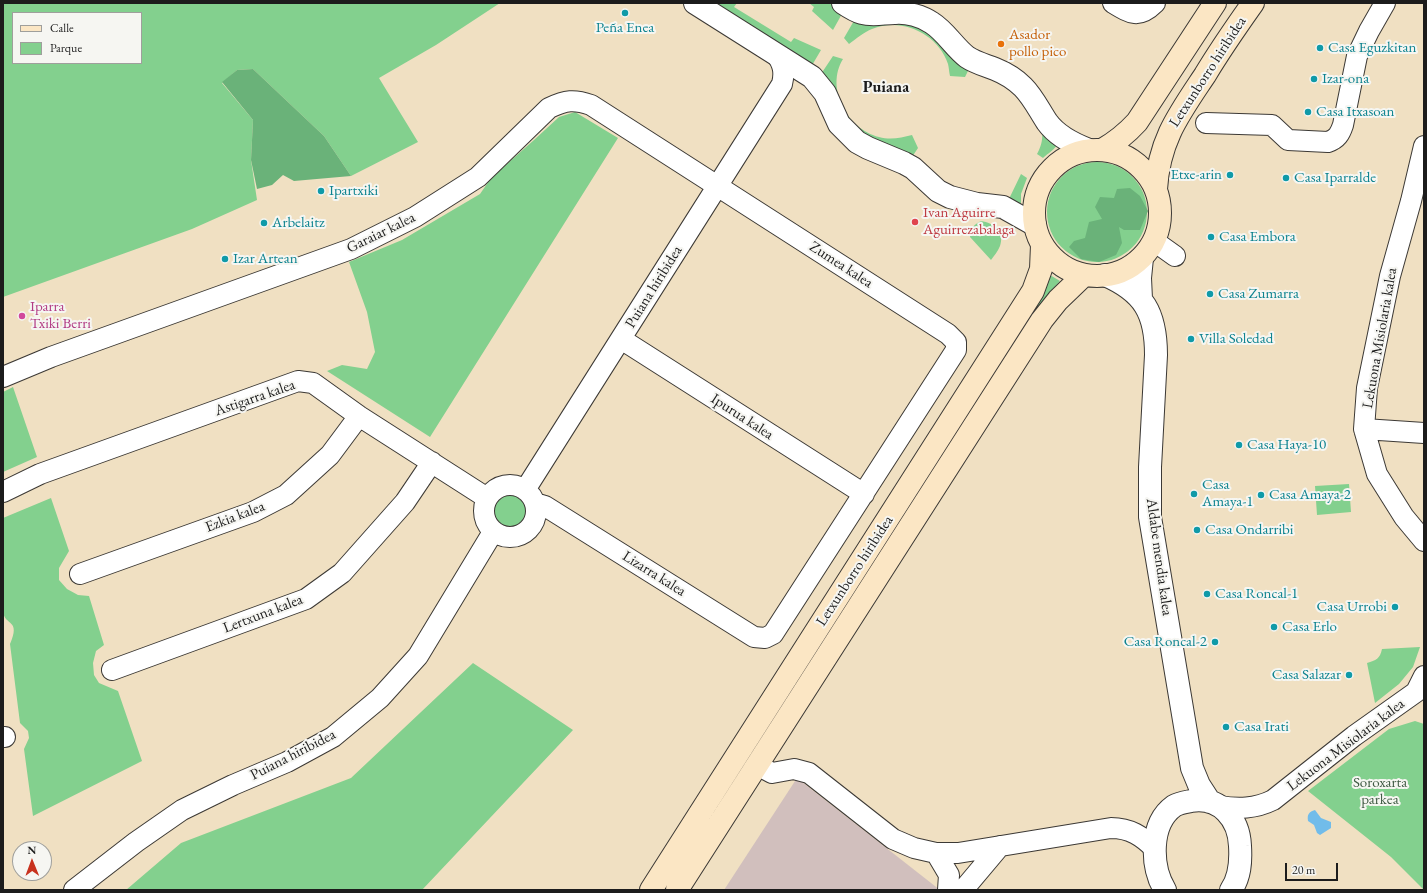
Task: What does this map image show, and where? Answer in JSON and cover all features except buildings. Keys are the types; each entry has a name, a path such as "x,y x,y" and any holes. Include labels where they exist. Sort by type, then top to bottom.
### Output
{"main road":[{"path":"1096,150 1116,142 1137,122 1215,3"},
{"name":"Letxunborro hiribidea","path":"1156,189 1159,161 1163,147 1174,122 1253,3"},
{"path":"1096,150 1109,150 1121,154 1133,160 1143,169 1156,189 1161,210 1160,221 1148,249 1125,270 1095,275 1065,267 1049,254 1039,235 1034,206 1039,187 1050,170 1065,158 1083,151 1096,150"},
{"name":"Letxunborro hiribidea","path":"651,890 1033,291 1040,269 1039,235"},
{"name":"Letxunborro hiribidea","path":"677,890 1042,320 1058,300 1095,275"}],"street":[{"path":"695,3 812,77 825,93 838,124 857,142 913,168 938,191 950,198 977,204 1004,207 1039,235"},
{"path":"843,3 861,13 875,15 895,12 920,17 932,22 968,58 978,64 1009,76 1022,86 1034,100 1048,123 1056,132 1065,139 1077,145 1096,150"},
{"path":"1121,8 1141,13 1147,11 1155,3"},
{"path":"1206,123 1272,125 1288,140 1328,142 1334,140 1339,135 1343,125 1352,77 1358,56 1369,31 1385,3"},
{"path":"776,54 784,68 782,84"},
{"path":"782,84 788,79 796,76 801,75 812,77"},
{"name":"Puiana hiribidea","path":"530,496 621,339 782,84"},
{"name":"Garaiar kalea","path":"3,377 58,355 351,249 415,217 478,177 549,108 561,102 574,100 591,105 718,186"},
{"name":"Lekuona Misiolaria kalea","path":"1424,146 1417,202 1390,276 1367,388 1364,429 1378,474 1404,517 1424,541"},
{"name":"Zumea kalea","path":"718,186 948,334 956,342 956,350 864,494"},
{"path":"1148,249 1162,248 1175,256"},
{"name":"Aldabe mendia kalea","path":"1141,299 1140,278 1148,249"},
{"name":"Aldabe mendia kalea","path":"1095,275 1124,285 1141,299 1148,311 1153,326 1156,340 1150,467 1150,517 1192,768 1199,785 1215,804 1227,812 1233,819 1237,829 1240,841 1237,884"},
{"name":"Ipurua kalea","path":"621,339 864,494"},
{"name":"Astigarra kalea","path":"3,492 40,474 298,382 313,383 359,416 487,498"},
{"name":"Ezkia kalea","path":"80,574 253,512 286,495 330,455 359,416"},
{"path":"1364,429 1424,433"},
{"name":"Lertxuna kalea","path":"112,670 306,599 342,573 405,502 432,462"},
{"path":"500,486 518,486 530,496 536,511 535,520 525,533 518,536 509,537 501,536 493,532 485,520 484,505 487,498 493,491 500,486"},
{"name":"Lizarra kalea","path":"530,496 754,637 765,638 773,634 864,494"},
{"name":"Puiana hiribidea","path":"74,890 136,842 182,810 287,762 333,737 380,698 418,656 493,532"},
{"name":"Lekuona Misiolaria kalea","path":"1215,804 1236,808 1260,806 1273,800 1354,736 1421,688"},
{"path":"757,765 772,773 794,769 802,770 808,773 893,839 914,848 936,853 958,853 1111,828 1131,830 1138,834 1155,849"},
{"name":"Aldabe mendia kalea","path":"1159,884 1155,849 1159,826 1166,814 1174,806 1187,787 1192,768"},
{"path":"1174,806 1195,800 1215,804"},
{"name":"Lekuona Misiolaria kalea","path":"1240,841 1248,822 1260,806"},
{"path":"963,890 1000,846"},
{"path":"936,853 949,875 948,890"}],"shaded area":[{"path":"797,778 940,890 724,890"}],"green space":[{"path":"3,3 500,3 436,45 379,78 418,142 351,176 324,136 253,69 237,70 222,83 253,120 251,160 257,200 192,229 3,297"},
{"path":"720,3 737,3 734,7 791,42 794,38 821,50 811,67 717,7"},
{"path":"809,3 829,3 843,12 833,30 812,11 814,7"},
{"path":"855,19 921,25 970,67 965,77 950,76 948,64 943,53 936,44 918,31 907,27 895,25 872,29 849,44 844,38"},
{"path":"833,56 843,59 838,70 838,94 842,106 849,116 857,126 868,133 879,137 896,138 912,135 918,148 910,160 860,137 821,74"},
{"path":"253,69 324,136 351,176 294,181 283,175 272,185 257,189 251,160 253,120 222,82 237,70"},
{"path":"575,112 618,138 430,437 327,371 342,365 367,369 375,352 367,312 349,262 402,240 480,194 491,178 559,117"},
{"path":"1042,128 1058,143 1053,150 1043,158 1037,154 1042,141"},
{"path":"1097,162 1116,166 1133,176 1143,193 1147,212 1143,231 1133,248 1116,258 1097,262 1078,258 1061,248 1051,231 1047,212 1051,193 1061,176 1078,166"},
{"path":"1021,174 1027,178 1021,194 1021,203 1019,206 1008,201"},
{"path":"1130,188 1140,196 1148,211 1140,230 1124,230 1119,227 1122,243 1116,255 1099,262 1081,259 1069,247 1074,241 1085,238 1089,222 1102,219 1095,207 1100,197 1114,198 1117,189"},
{"path":"981,221 994,226 1000,232 1000,246 991,260 970,237 973,227"},
{"path":"1050,275 1060,281 1052,290 1037,315 1030,311"},
{"path":"13,387 37,457 3,472 3,392"},
{"path":"1349,484 1351,512 1317,515 1315,486"},
{"path":"507,495 513,495 523,502 526,511 525,517 519,524 513,527 507,527 497,520 494,514 494,508 501,498"},
{"path":"51,498 69,551 59,568 59,580 67,589 78,595 89,596 104,645 96,651 93,663 94,675 99,683 118,691 142,761 33,816 24,749 29,738 28,731 20,723 10,644 14,630 4,616 3,612 3,518"},
{"path":"1420,647 1413,667 1399,684 1375,703 1367,663 1377,659 1382,649"},
{"path":"473,663 573,730 422,890 126,890 181,843 351,778"},
{"name":"Soroxarta parkea","path":"1415,721 1424,724 1424,890 1391,857 1308,791 1389,729"}],"water":[{"path":"1315,810 1321,818 1331,822 1331,828 1320,835 1317,833 1314,825 1308,821 1309,814"}],"place":[{"name":"Peña Enea","path":"625,13"},
{"name":"Asador pollo pico","path":"1001,44"},
{"name":"Casa Eguzkitan","path":"1320,48"},
{"name":"Izar-ona","path":"1314,79"},
{"name":"Casa Itxasoan","path":"1308,112"},
{"name":"Etxe-arin","path":"1230,175"},
{"name":"Casa Iparralde","path":"1286,178"},
{"name":"Ipartxiki","path":"321,191"},
{"name":"Ivan Aguirre Aguirrezabalaga","path":"915,222"},
{"name":"Arbelaitz","path":"264,223"},
{"name":"Casa Embora","path":"1211,237"},
{"name":"Izar Artean","path":"225,259"},
{"name":"Casa Zumarra","path":"1210,294"},
{"name":"Iparra Txiki Berri","path":"22,316"},
{"name":"Villa Soledad","path":"1191,339"},
{"name":"Casa Haya-10","path":"1239,445"},
{"name":"Casa Amaya-1","path":"1194,494"},
{"name":"Casa Amaya-2","path":"1261,495"},
{"name":"Casa Ondarribi","path":"1197,530"},
{"name":"Casa Roncal-1","path":"1207,594"},
{"name":"Casa Urrobi","path":"1395,607"},
{"name":"Casa Erlo","path":"1274,627"},
{"name":"Casa Roncal-2","path":"1215,642"},
{"name":"Casa Salazar","path":"1349,675"},
{"name":"Casa Irati","path":"1226,727"}],"district":[{"name":"Puiana","path":"886,88"}]}
